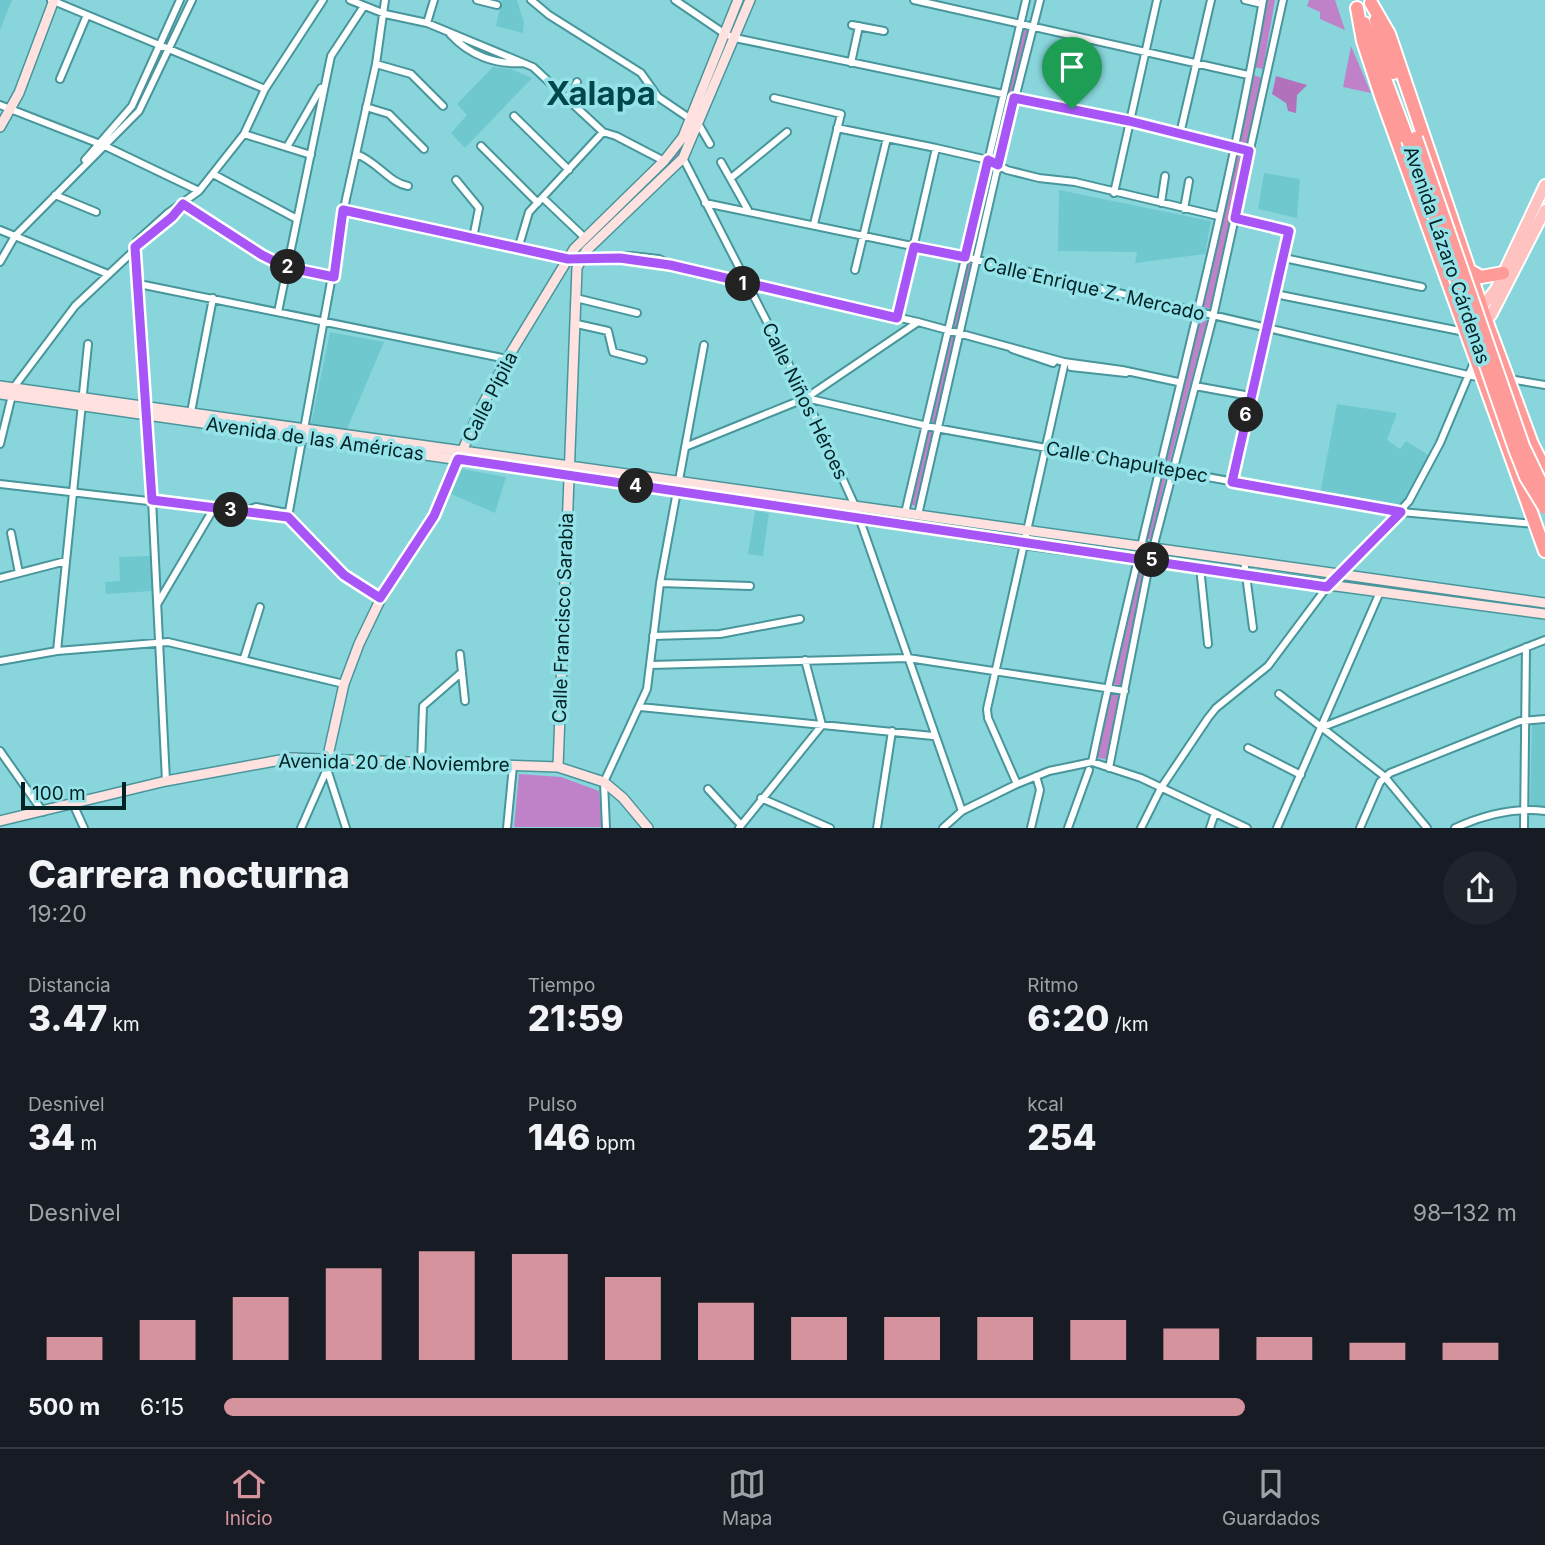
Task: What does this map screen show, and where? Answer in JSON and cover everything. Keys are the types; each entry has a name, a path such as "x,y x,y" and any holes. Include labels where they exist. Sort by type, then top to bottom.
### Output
{"highway":[{"name":"Avenida Lázaro Cárdenas","path":"1371,1 1412,139 1515,449 1526,477 1545,508"},
{"path":"1371,1 1389,34 1484,315 1508,379 1539,445 1545,470"},
{"name":"Avenida Lázaro Cárdenas","path":"1355,4 1372,38 1412,139 1523,446 1545,492"},
{"path":"1355,4 1363,41 1381,96 1545,551"},
{"path":"1444,269 1466,263"},
{"path":"1466,263 1481,277 1503,273"},
{"path":"1509,456 1545,538"}],"main road":[{"path":"0,127 12,109 52,0"},
{"name":"Calle Pípila","path":"580,259 683,158 738,0"},
{"name":"Calle Pípila","path":"327,764 344,684 380,598 434,516 458,459 507,359 568,259 585,238 664,161 695,123 750,0"},
{"path":"1484,315 1503,273 1543,200"},
{"path":"1465,327 1484,315 1543,200"},
{"name":"Calle Francisco Sarabia","path":"558,767 576,298 580,259"},
{"name":"Avenida de las Américas","path":"0,386 8,392 304,433 463,450 675,493 858,517 1023,544 1327,587 1545,614"},
{"name":"Avenida de las Américas","path":"145,410 191,412 458,459 679,482 1027,531 1140,544 1545,603"},
{"path":"1327,587 1341,575"},
{"name":"Avenida 20 de Noviembre","path":"0,821 74,806 166,781 268,760 327,764 421,763 558,767 604,782 648,828"}],"street":[{"path":"52,0 265,89"},
{"path":"0,262 15,236 78,170 132,106 180,0"},
{"path":"101,144 139,111 192,0"},
{"path":"166,781 152,500 135,247 137,241 199,191 244,134 265,89 323,0"},
{"path":"350,0 385,14 427,23 525,63 541,73 603,132 664,161"},
{"path":"288,515 334,277 343,210 376,64 385,0"},
{"path":"427,23 434,0"},
{"path":"477,0 497,5"},
{"path":"531,0 641,73 658,97 695,123 710,144"},
{"path":"675,0 735,38 1003,94"},
{"path":"914,0 1195,65 1266,73"},
{"path":"905,513 1026,0"},
{"path":"918,515 998,165 1040,0"},
{"path":"1114,193 1157,0"},
{"path":"1180,134 1211,0"},
{"path":"1092,762 1136,558 1197,313 1234,147 1262,2 1245,0"},
{"path":"1109,768 1150,560 1213,317 1283,0"},
{"path":"278,312 295,218 331,56 364,6"},
{"path":"60,79 87,15"},
{"path":"851,63 855,25 884,31"},
{"path":"450,34 458,43 492,62 525,63"},
{"path":"376,64 411,74 443,106"},
{"path":"567,99 577,82"},
{"path":"288,148 308,106 323,85"},
{"path":"774,98 841,114 814,224"},
{"path":"1014,98 1129,121 1249,151"},
{"path":"0,105 101,144 199,191"},
{"path":"366,107 388,114 424,149"},
{"path":"514,116 569,170"},
{"path":"838,124 887,138 988,160 1039,178 1075,182 1218,216"},
{"path":"518,248 524,220 603,132"},
{"path":"731,178 787,132"},
{"path":"244,134 311,155"},
{"path":"855,270 887,138"},
{"path":"481,146 585,238"},
{"path":"897,318 936,148"},
{"path":"356,153 371,159 399,185 408,186"},
{"name":"Calle Niños Héroes","path":"683,158 806,398 855,506 933,736 962,811"},
{"path":"721,162 748,210"},
{"path":"213,174 295,218"},
{"path":"1161,204 1165,176"},
{"path":"456,180 479,208 474,238"},
{"path":"1184,209 1189,181"},
{"path":"55,195 96,212"},
{"name":"Calle Enrique Z. Mercado","path":"705,203 965,257 1483,379"},
{"path":"183,204 262,255 286,267 334,277"},
{"path":"343,210 568,259 620,258 670,265 948,329 1064,366 1178,382"},
{"path":"1232,482 1289,231 1235,218"},
{"path":"0,230 108,274"},
{"path":"0,444 8,392 75,306 135,247"},
{"path":"1284,258 1422,287"},
{"path":"139,284 507,359"},
{"path":"1275,294 1465,327"},
{"path":"191,412 213,298"},
{"path":"576,298 637,313"},
{"path":"685,447 806,398 918,322"},
{"path":"576,324 608,331 612,352 643,360"},
{"path":"57,651 88,344"},
{"path":"606,828 604,782 647,689 660,583 704,345"},
{"path":"1013,349 1064,362 1122,370 1126,373"},
{"path":"1341,575 1401,512 1440,443 1476,358"},
{"path":"1017,784 988,718 987,709 1064,366"},
{"path":"1508,379 1545,385"},
{"path":"1195,386 1250,396"},
{"name":"Calle Chapultepec","path":"806,398 936,428 1401,512 1534,524"},
{"path":"0,484 288,515 344,575 380,598"},
{"path":"157,605 215,508"},
{"path":"11,533 19,573"},
{"path":"1244,560 1253,628"},
{"path":"0,578 66,561"},
{"path":"1200,567 1208,644"},
{"path":"660,583 750,586"},
{"path":"1141,828 1161,788 1216,708 1268,666 1327,587"},
{"path":"1277,828 1380,592"},
{"path":"244,658 260,607"},
{"path":"653,636 720,634 800,619"},
{"path":"1323,727 1545,640"},
{"path":"0,661 57,651 158,642 244,658 344,684"},
{"path":"1524,828 1526,647"},
{"path":"460,654 465,701"},
{"path":"650,665 908,658 1125,691"},
{"path":"804,660 822,725"},
{"path":"421,763 424,706 462,672"},
{"path":"1279,694 1384,776 1427,828"},
{"path":"640,707 933,736"},
{"path":"1360,828 1384,776 1527,719 1545,719"},
{"path":"708,789 740,826 822,725"},
{"path":"877,828 892,732"},
{"path":"1248,748 1301,775"},
{"path":"0,751 43,813"},
{"path":"943,828 962,811 1017,784 1036,776 1092,762 1161,788 1247,828"},
{"path":"327,764 346,828"},
{"name":"Calle Pípila","path":"302,828 327,764"},
{"path":"507,828 513,766"},
{"path":"1080,766 1089,769 1109,768"},
{"path":"1068,828 1089,769"},
{"path":"1031,828 1040,790 1036,776"},
{"path":"761,798 830,828"},
{"path":"74,806 83,828"},
{"path":"1455,828 1477,818 1525,809 1545,811"},
{"path":"1210,828 1215,813"}],"shaded area":[{"path":"0,0 12,0 0,30"},
{"path":"502,0 517,0 524,23 523,33 496,26"},
{"path":"1264,0 1275,0 1263,69 1254,67"},
{"path":"1309,0 1335,0 1345,30 1320,19 1320,12 1307,6"},
{"path":"1020,25 1029,27 995,158 986,156"},
{"path":"726,44 729,45 679,156 586,247 583,244 676,154 695,120"},
{"path":"1351,46 1371,93 1343,87"},
{"path":"160,51 163,52 143,100 109,139 107,136 134,109"},
{"path":"493,67 511,69 532,78 465,148 451,133 467,115 457,104"},
{"path":"1253,75 1263,78 1247,145 1238,143"},
{"path":"1276,76 1307,85 1297,95 1296,113 1288,111 1286,103 1272,94"},
{"path":"1235,152 1245,154 1212,309 1203,307"},
{"path":"984,165 992,167 976,254 970,253"},
{"path":"1264,173 1300,179 1297,218 1258,209"},
{"path":"1059,190 1211,221 1205,254 1135,263 1137,252 1058,251"},
{"path":"968,259 974,261 958,328 951,327"},
{"path":"1198,319 1207,321 1170,461 1164,460"},
{"path":"330,332 384,342 347,429 311,424"},
{"path":"949,335 955,337 936,423 930,421"},
{"path":"1337,404 1397,413 1387,440 1400,449 1406,441 1430,456 1403,502 1397,506 1320,494"},
{"path":"927,430 934,431 917,506 911,505"},
{"path":"462,469 506,477 495,513 451,494"},
{"path":"1157,469 1167,471 1152,540 1142,538"},
{"path":"755,511 769,513 763,556 748,554"},
{"path":"151,556 153,591 106,594 105,582 120,581 119,557"},
{"path":"1136,560 1146,562 1123,687 1113,684"},
{"path":"1109,691 1121,694 1107,759 1097,758"},
{"path":"1532,724 1545,725 1545,810 1530,807"},
{"path":"519,774 561,777 599,791 602,827 514,827"}],"district":[{"name":"Xalapa","path":"601,93"}],"route":[{"path":"1014,98 1072,109 1249,151 1235,218 1289,231 1232,482 1401,512 1327,587 458,459 434,516 380,598 344,575 288,517 152,500 135,247 172,217 183,204 262,255 286,267 334,277 343,210 568,259 620,258 670,265 897,318 914,247 965,257 988,160 998,165 1014,98"}]}
